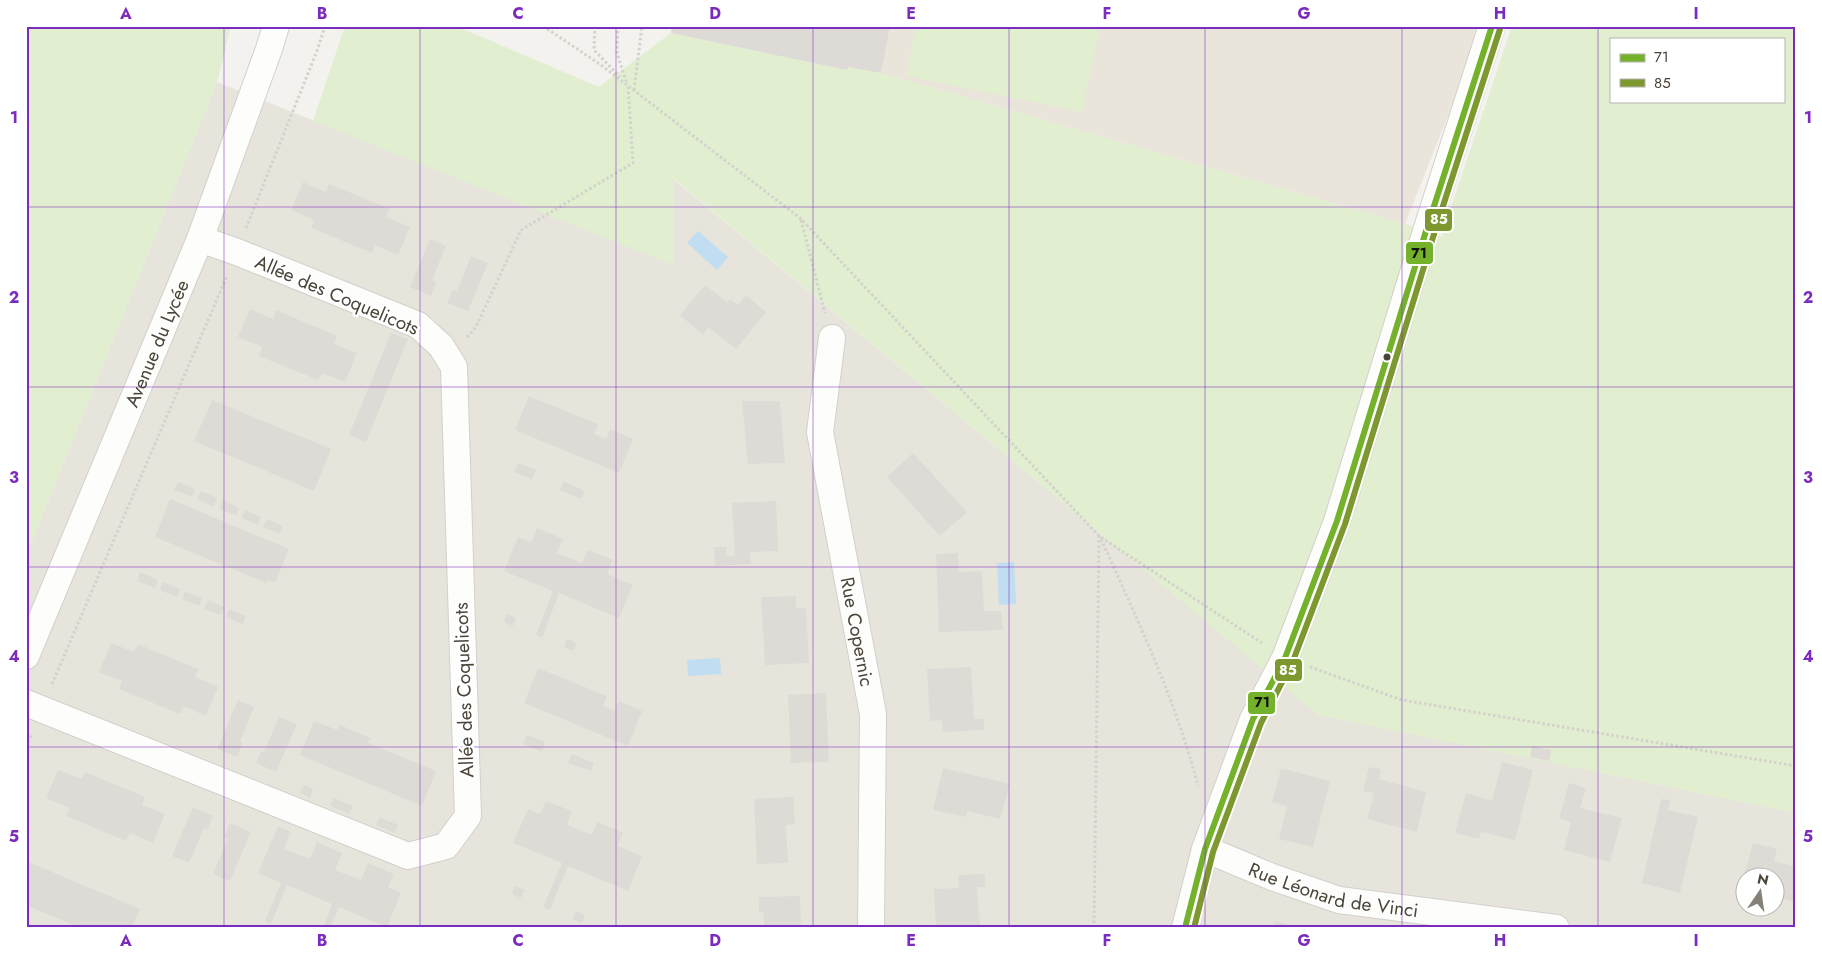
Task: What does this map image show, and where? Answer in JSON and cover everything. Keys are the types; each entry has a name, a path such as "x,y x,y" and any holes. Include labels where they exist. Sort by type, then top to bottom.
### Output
{"street":[{"name":"Avenue du Lycée","path":"26,656 200,239 276,26"},
{"path":"1185,928 1205,849 1253,719 1285,658 1338,521 1426,231 1492,26"},
{"name":"Allée des Coquelicots","path":"34,706 408,856 446,846 468,816 454,366 441,346 418,325 200,239"},
{"name":"Rue Copernic","path":"832,338 820,432 873,714 871,928"},
{"name":"Rue Léonard de Vinci","path":"1205,849 1272,877 1339,900 1556,928"}],"path":[{"path":"26,746 34,706 237,252 317,51 325,26"},
{"path":"543,26 601,65 800,218 1099,536 1285,658 1402,700 1796,766"},
{"path":"595,26 594,50 628,86"},
{"path":"448,358 476,327 521,230 632,163 628,86 617,54 618,26"},
{"path":"634,90 642,26"},
{"path":"800,218 832,338"},
{"path":"1099,536 1155,657 1190,752 1202,801 1218,813"},
{"path":"1094,928 1099,536"}],"shaded area":[{"path":"672,26 1481,26 1475,47 1405,224 881,73 848,67 847,70 671,33"},
{"path":"217,82 673,264 673,179 1318,714 1796,813 1796,928 26,928 26,556"}],"green space":[{"path":"26,26 231,26 217,82 26,556"},
{"path":"345,26 456,26 599,87 671,33 847,70 848,67 881,73 1405,224 1441,237 1512,26 1796,26 1796,813 1318,715 674,179 673,265 313,121"},
{"path":"916,26 1100,26 1082,112 906,76"}],"water":[{"path":"698,231 728,257 717,270 687,243"},
{"path":"1014,562 1016,604 999,605 997,563"},
{"path":"720,658 721,674 688,676 687,660"}],"building":[{"path":"672,26 890,26 881,73 848,67 847,70 671,33"},
{"path":"303,182 326,192 329,184 390,209 386,217 410,227 398,255 375,245 372,253 311,228 314,220 291,210"},
{"path":"430,239 446,246 432,280 436,282 431,296 410,287"},
{"path":"471,256 488,263 468,311 447,303 453,289 457,291"},
{"path":"705,285 727,302 730,299 738,305 746,295 766,312 736,349 708,327 703,335 680,315"},
{"path":"250,309 273,319 276,310 337,336 334,344 357,353 345,382 322,373 318,380 259,356 262,347 238,337"},
{"path":"391,333 408,339 366,442 349,435"},
{"path":"529,396 598,424 594,434 606,439 610,429 633,439 619,473 515,430"},
{"path":"212,400 331,449 314,491 194,441"},
{"path":"742,401 780,401 785,463 748,464"},
{"path":"913,453 967,512 940,536 887,477"},
{"path":"518,463 536,470 532,479 514,472"},
{"path":"563,481 585,491 581,499 560,490"},
{"path":"178,482 195,489 192,497 174,490"},
{"path":"201,491 217,498 214,507 197,499"},
{"path":"170,499 289,549 275,583 268,580 266,583 155,537"},
{"path":"223,500 239,508 236,515 219,509"},
{"path":"776,501 778,551 750,552 751,564 715,566 714,547 726,547 727,556 735,556 732,503"},
{"path":"245,510 261,517 258,525 241,518"},
{"path":"267,519 283,526 280,534 263,527"},
{"path":"537,528 563,539 557,553 582,563 588,550 613,560 607,574 633,585 619,618 559,593 542,638 536,635 553,591 504,571 518,537 531,542"},
{"path":"958,553 959,572 982,571 984,611 1001,611 1003,630 939,632 936,554"},
{"path":"140,572 158,580 155,588 137,581"},
{"path":"163,582 180,589 177,597 160,590"},
{"path":"185,591 202,598 199,606 182,599"},
{"path":"796,596 796,608 806,608 809,663 765,665 761,597"},
{"path":"208,600 224,607 221,615 204,609"},
{"path":"229,609 246,616 243,624 226,617"},
{"path":"507,614 516,618 513,626 504,622"},
{"path":"567,639 577,643 573,651 564,647"},
{"path":"111,643 134,652 138,644 198,669 195,677 218,687 206,716 183,706 180,714 119,689 122,681 99,672"},
{"path":"971,667 974,719 984,719 984,730 943,732 942,720 930,721 927,669"},
{"path":"538,668 607,696 603,706 614,711 619,701 642,711 628,746 524,703"},
{"path":"826,693 829,762 791,763 788,695"},
{"path":"238,700 254,707 240,742 243,743 237,757 217,749"},
{"path":"279,717 297,724 276,772 256,763 261,751 264,752"},
{"path":"314,721 337,730 340,725 371,738 368,743 436,771 422,806 300,755"},
{"path":"527,735 545,742 542,752 523,744"},
{"path":"1532,746 1551,750 1549,761 1530,757"},
{"path":"572,754 594,763 591,771 568,763"},
{"path":"1502,762 1533,770 1515,840 1481,832 1479,839 1455,833 1466,793 1492,801"},
{"path":"1369,767 1381,769 1379,779 1426,792 1417,832 1367,819 1374,793 1363,791"},
{"path":"943,768 1010,784 1000,819 967,811 966,817 933,810"},
{"path":"1281,768 1330,781 1313,847 1279,839 1287,806 1272,802"},
{"path":"58,770 82,779 85,772 145,797 142,805 165,814 153,843 130,833 126,841 66,816 70,808 46,798"},
{"path":"1569,783 1586,788 1580,808 1622,818 1610,862 1564,850 1571,822 1559,818"},
{"path":"304,785 313,789 310,798 300,793"},
{"path":"793,797 795,824 786,825 788,863 757,864 754,799"},
{"path":"334,798 353,806 349,814 330,806"},
{"path":"1661,799 1670,800 1668,810 1698,817 1680,893 1642,883"},
{"path":"546,801 572,811 567,825 592,835 597,822 623,833 617,846 642,856 628,891 568,866 550,910 543,907 562,863 513,843 528,809 540,814"},
{"path":"193,807 213,816 207,830 204,828 189,863 172,856"},
{"path":"379,817 398,825 395,833 376,825"},
{"path":"230,823 251,832 230,881 213,874 228,839 224,837"},
{"path":"278,826 291,832 284,849 310,859 317,842 342,853 335,870 361,880 368,863 394,874 388,887 401,893 387,927 339,907 330,928 323,928 332,904 287,885 271,924 265,921 281,883 258,873"},
{"path":"1753,843 1777,849 1774,861 1796,867 1796,902 1784,899 1784,866 1747,866"},
{"path":"26,861 140,909 132,928 80,928 26,905"},
{"path":"985,874 985,887 977,887 980,928 936,928 934,889 959,888 958,875"},
{"path":"515,886 525,890 521,898 512,894"},
{"path":"800,896 801,928 764,928 763,912 759,912 759,897"},
{"path":"576,911 585,915 582,923 572,919"},
{"path":"1274,921 1301,927 1301,928 1273,928"}],"transit line":[{"name":"71","path":"1185,928 1205,849 1253,719 1285,658 1337,521 1426,231 1492,26"},
{"name":"85","path":"1194,928 1213,852 1261,723 1293,661 1345,524 1434,234 1500,29"}]}
